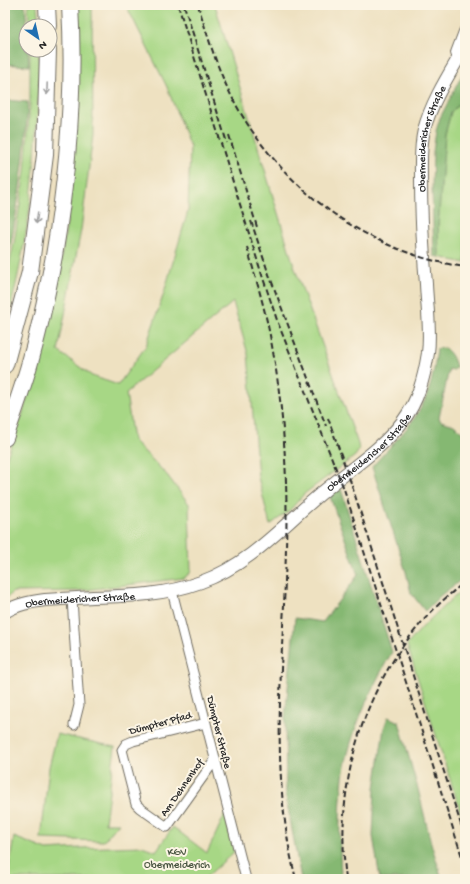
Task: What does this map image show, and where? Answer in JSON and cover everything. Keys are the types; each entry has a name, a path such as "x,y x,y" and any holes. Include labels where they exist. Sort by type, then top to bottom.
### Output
{"highway":[{"path":"47,5 48,18"},
{"path":"5,413 35,316 52,220 59,157 63,82 62,5"},
{"path":"5,438 28,368 42,318 60,221 72,85 72,34 70,5"},
{"path":"5,365 30,272 45,155 48,58"}],"main road":[{"name":"Obermeidericher Straße","path":"453,67 465,32"},
{"name":"Obermeidericher Straße","path":"5,612 26,603 157,594 200,582 222,573 261,548 323,492 382,443 404,420 420,391 428,352 429,332 421,213 421,166 424,133 432,107 465,47"}],"street":[{"name":"Dümpter Straße","path":"172,591 214,760 246,879"},
{"path":"72,599 79,705 74,725"},
{"name":"Dümpter Pfad","path":"167,827 136,804 122,750 126,744 133,741 206,723"},
{"name":"Am Dehnenhof","path":"167,827 214,760"}],"green space":[{"path":"5,5 25,5 26,18 18,18 18,58 28,58 29,66 5,64"},
{"path":"28,5 37,5 38,18 29,18"},
{"path":"76,5 92,5 93,135 81,230 58,351 92,376 118,385 146,346 163,296 188,211 190,147 167,87 126,5 215,5 294,266 359,450 355,456 304,494 290,510 270,525 258,477 248,354 233,302 126,393 133,440 167,475 189,504 191,572 184,578 77,591 13,592 5,600 5,462 22,416 49,320 58,278 67,222"},
{"path":"30,58 39,58 38,112 34,173 29,214 5,330 5,284 14,243 25,171 30,103"},
{"path":"465,69 465,103 459,104 451,112 445,134 438,226 439,257 434,256 432,189 433,152 436,131 440,118"},
{"path":"5,100 28,102 20,188 5,273"},
{"path":"465,103 465,263 439,257 438,226 445,134 451,112 459,104"},
{"path":"441,348 449,352 456,367 454,370 449,369 439,418 441,421 454,425 465,435 465,577 441,595 425,611 411,593 406,572 372,467 404,432 424,403 434,371 437,349"},
{"path":"341,489 392,652 376,681 362,712 346,761 340,814 341,875 336,879 301,879 286,797 285,718 295,618 323,622 358,575 329,494"},
{"path":"465,588 465,826 407,645 434,615"},
{"path":"388,717 399,722 442,879 380,879 373,836 375,788 384,728"},
{"path":"57,734 115,747 105,823 119,823 104,841 41,839 49,767"},
{"name":"KGV Obermeiderich","path":"225,814 234,852 204,879 7,879 14,837 47,850 142,846 156,851 173,827 207,853"}],"railway":[{"path":"178,5 261,272 278,323 344,489 465,866"},
{"path":"184,5 227,143"},
{"path":"198,5 209,41 227,88 233,99 252,131 274,160 300,187 329,210 360,231 394,247 429,259 465,267"},
{"path":"229,135 257,227"},
{"path":"251,221 267,269 326,426"},
{"path":"247,247 270,333 280,396 286,471 285,588 281,672 280,755 282,797 287,838 296,879"},
{"path":"328,418 351,483 465,837"},
{"path":"346,879 343,837 346,795 354,754 366,714 384,677 406,642 433,610 465,582"}]}
